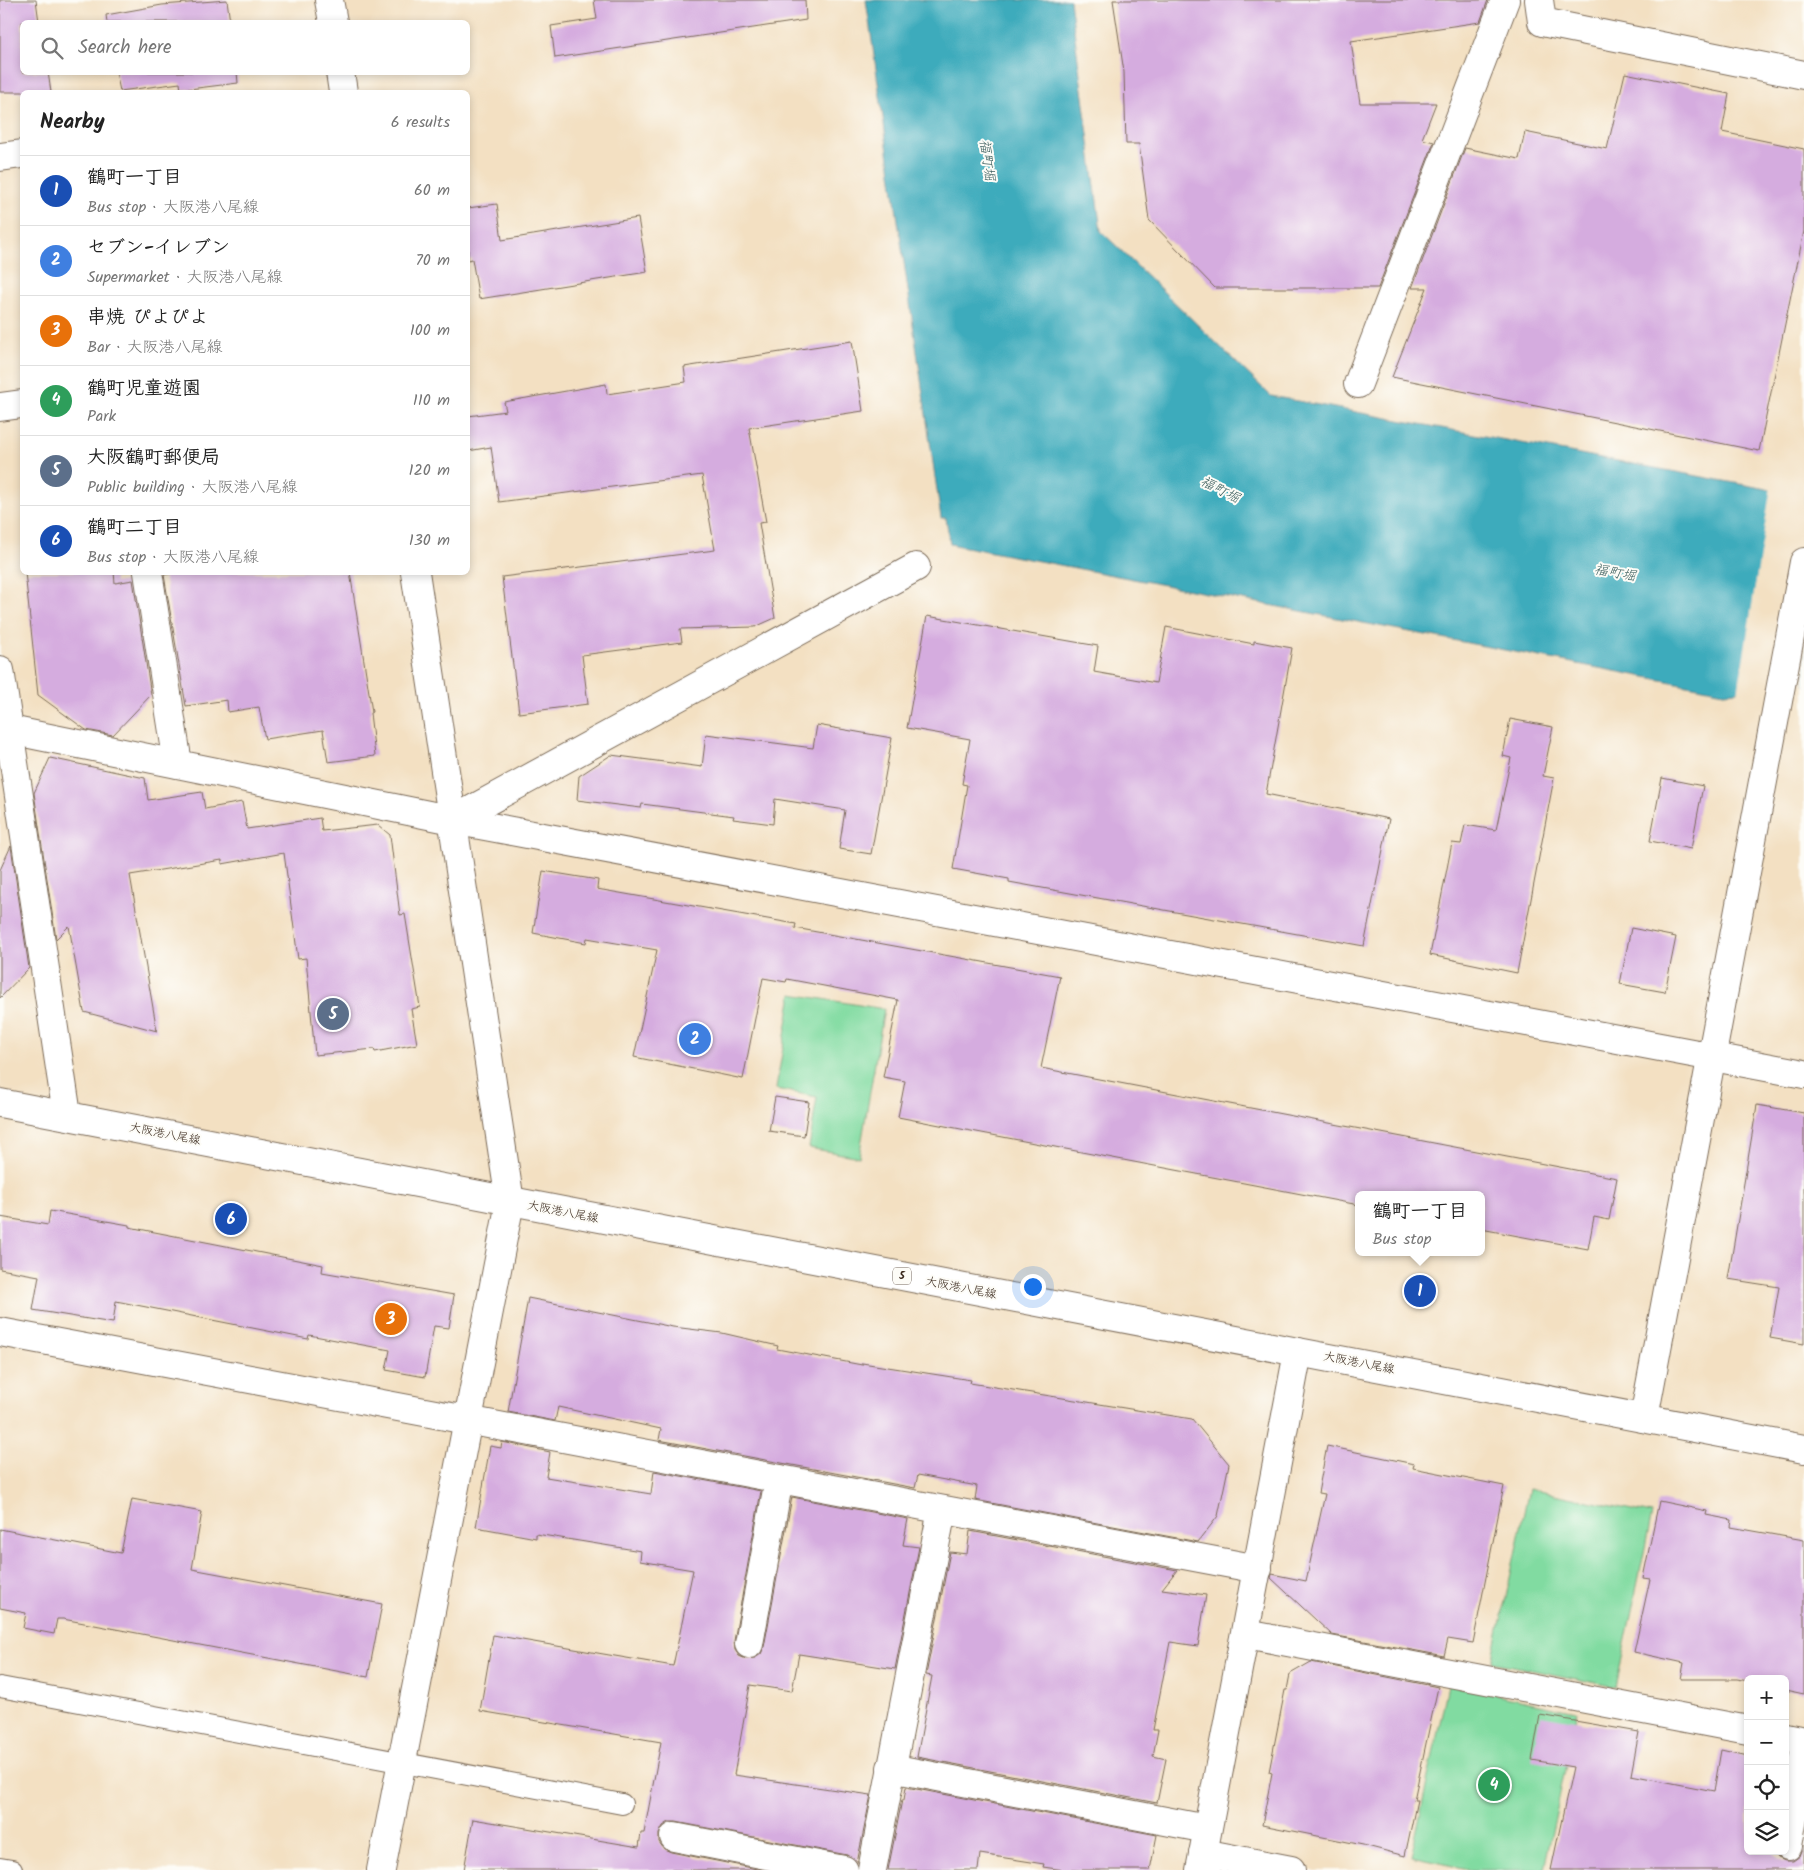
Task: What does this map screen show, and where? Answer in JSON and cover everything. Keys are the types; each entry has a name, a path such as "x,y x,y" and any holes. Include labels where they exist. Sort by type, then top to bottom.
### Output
{"street":[{"path":"329,0 333,20"},
{"path":"1358,384 1505,0"},
{"path":"1539,0 1542,22 1804,75"},
{"path":"340,75 343,90"},
{"path":"0,157 20,154"},
{"path":"0,407 20,404"},
{"path":"1644,1418 1804,562"},
{"path":"453,820 916,567"},
{"path":"148,575 178,764"},
{"path":"381,1870 510,1202 415,575"},
{"path":"0,670 5,729 68,1115"},
{"path":"5,729 453,820 1804,1074"},
{"name":"大阪港八尾線","path":"0,1103 1804,1449"},
{"path":"0,1332 1258,1569"},
{"path":"1203,1851 1246,1634 1298,1352"},
{"path":"749,1644 778,1479"},
{"path":"872,1870 942,1510"},
{"path":"1246,1634 1744,1729"},
{"path":"1789,1739 1804,1741"},
{"path":"1789,1840 1804,1753"},
{"path":"891,1768 1203,1851 1291,1870"},
{"path":"674,1837 844,1870"}],"lane":[{"path":"0,1688 622,1804"},
{"path":"0,1868 12,1870"}],"green space":[{"path":"792,994 884,1009 859,1157 809,1148 817,1097 776,1089"},
{"path":"1529,1489 1652,1514 1616,1687 1492,1662"},
{"path":"1448,1685 1577,1712 1544,1870 1472,1870 1411,1857"}],"water":[{"name":"福町堀","path":"866,0 1070,0 1101,231 1271,396 1804,496 1804,686 1724,692 950,544 946,518 941,518"}],"pier":[{"path":"1771,487 1804,494 1804,689 1738,693"}],"building":[{"path":"0,0 36,0 39,20 20,20 20,75 48,75 51,90 0,92"},
{"path":"227,0 230,20 107,20 106,15 162,5"},
{"path":"594,0 805,0 806,20 555,58 551,26 597,19"},
{"path":"1113,0 1488,0 1480,22 1351,41 1360,103 1436,103 1422,139 1434,142 1378,288 1215,288 1149,220 1139,144 1126,144 1124,72"},
{"path":"1625,73 1729,94 1722,132 1804,149 1804,231 1759,451 1392,377 1427,288 1412,288 1465,148 1519,159 1525,132 1607,149"},
{"path":"117,75 237,75 238,83 181,90 180,83 120,90"},
{"path":"497,204 502,240 638,218 647,272 479,299 472,259 470,260 470,208"},
{"path":"852,341 863,411 749,428 766,522 759,523 775,618 755,627 680,629 682,642 582,655 588,704 519,713 502,577 715,550 702,475 499,502 491,447 470,451 470,416 506,411 504,402 606,384 607,394 686,382 684,367"},
{"path":"25,575 114,575 115,583 133,580 151,695 113,735 86,730 38,695"},
{"path":"164,575 350,575 372,712 370,713 375,756 328,762 323,730 265,739 259,707 228,712 227,700 186,706"},
{"path":"927,616 1098,646 1094,672 1156,683 1166,627 1254,644 1254,641 1292,648 1266,794 1389,819 1364,946 1009,882 1009,879 953,869 967,785 962,784 970,739 907,728"},
{"path":"1510,719 1553,727 1543,776 1554,778 1517,973 1430,955 1452,843 1461,844 1465,825 1496,830 1511,758 1503,756"},
{"path":"817,725 892,738 871,854 839,849 845,810 775,799 773,824 733,819 734,816 642,804 641,808 577,800 579,776 611,755 702,767 706,734 813,748"},
{"path":"50,758 145,778 148,800 202,792 205,809 242,802 247,829 320,818 322,831 378,825 390,835 400,915 405,914 420,1007 411,1009 417,1044 375,1052 374,1049 315,1055 306,958 298,959 284,853 222,864 222,860 130,875 157,1031 84,1012 69,926 56,939 34,793"},
{"path":"1662,778 1703,786 1691,849 1650,841"},
{"path":"11,846 29,968 0,998 0,870"},
{"path":"543,871 598,880 597,889 796,924 795,928 1060,976 1041,1068 1617,1178 1609,1220 1594,1217 1588,1249 1485,1230 1485,1191 1355,1191 1355,1204 898,1117 905,1081 883,1077 898,1000 787,979 786,982 763,978 743,1079 634,1057 657,950 587,938 586,943 533,933"},
{"path":"1631,928 1676,937 1665,992 1620,984"},
{"path":"775,1097 809,1102 804,1136 769,1131"},
{"path":"1757,1105 1804,1113 1804,1344 1770,1338 1779,1287 1728,1279"},
{"path":"50,1211 129,1225 129,1227 323,1265 322,1272 454,1295 449,1328 434,1326 425,1377 386,1370 390,1350 309,1335 308,1339 116,1301 113,1323 33,1310 39,1276 0,1269 0,1217 48,1225"},
{"path":"528,1298 673,1327 722,1333 778,1346 777,1349 862,1365 862,1363 971,1380 970,1383 1192,1419 1229,1464 1218,1516 1198,1542 975,1500 977,1486 918,1475 915,1488 659,1440 661,1429 558,1407 555,1421 508,1412"},
{"path":"502,1442 550,1452 546,1477 651,1494 654,1471 761,1491 734,1641 735,1650 739,1656 746,1659 755,1658 761,1654 764,1647 792,1497 908,1519 903,1545 919,1547 895,1669 799,1654 792,1691 750,1685 734,1775 871,1795 857,1863 847,1855 669,1822 663,1826 659,1834 659,1842 664,1849 762,1870 464,1870 473,1819 639,1847 641,1833 644,1833 661,1742 480,1711 493,1635 673,1666 693,1570 640,1561 641,1551 536,1534 536,1538 476,1527 490,1446 501,1448"},
{"path":"1327,1446 1414,1464 1413,1468 1504,1486 1473,1643 1448,1639 1444,1656 1332,1635 1271,1578 1272,1574 1306,1581 1325,1494 1318,1493"},
{"path":"132,1499 202,1512 192,1569 382,1604 368,1677 63,1619 57,1619 54,1634 23,1628 26,1613 0,1608 0,1529 121,1553"},
{"path":"1659,1501 1707,1511 1706,1515 1732,1520 1731,1527 1804,1540 1804,1694 1789,1691 1789,1675 1744,1675 1744,1680 1681,1679 1684,1663 1634,1652 1650,1579 1643,1578"},
{"path":"970,1531 1177,1570 1162,1589 1206,1595 1198,1646 1170,1642 1153,1730 1158,1730 1153,1756 1166,1759 1157,1803 917,1757 932,1676 926,1675 950,1552 967,1554"},
{"path":"1311,1662 1438,1687 1414,1800 1417,1800 1405,1856 1363,1845 1262,1825 1272,1773 1269,1772 1285,1690 1287,1690 1290,1674"},
{"path":"1540,1715 1639,1732 1631,1775 1714,1791 1721,1750 1744,1755 1744,1855 1776,1855 1785,1861 1793,1861 1800,1856 1804,1845 1804,1870 1551,1870 1573,1767 1532,1760"},
{"path":"906,1787 1157,1835 1150,1870 1064,1870 1043,1867 1044,1864 980,1854 978,1870 888,1870"}],"place":[{"name":"大阪鶴町郵便局","path":"333,1014"},
{"name":"セブン-イレブン","path":"695,1039"},
{"name":"鶴町二丁目","path":"231,1219"},
{"name":"鶴町一丁目","path":"1420,1291"},
{"name":"串焼 ぴよぴよ","path":"391,1319"},
{"name":"鶴町児童遊園","path":"1494,1785"}]}
